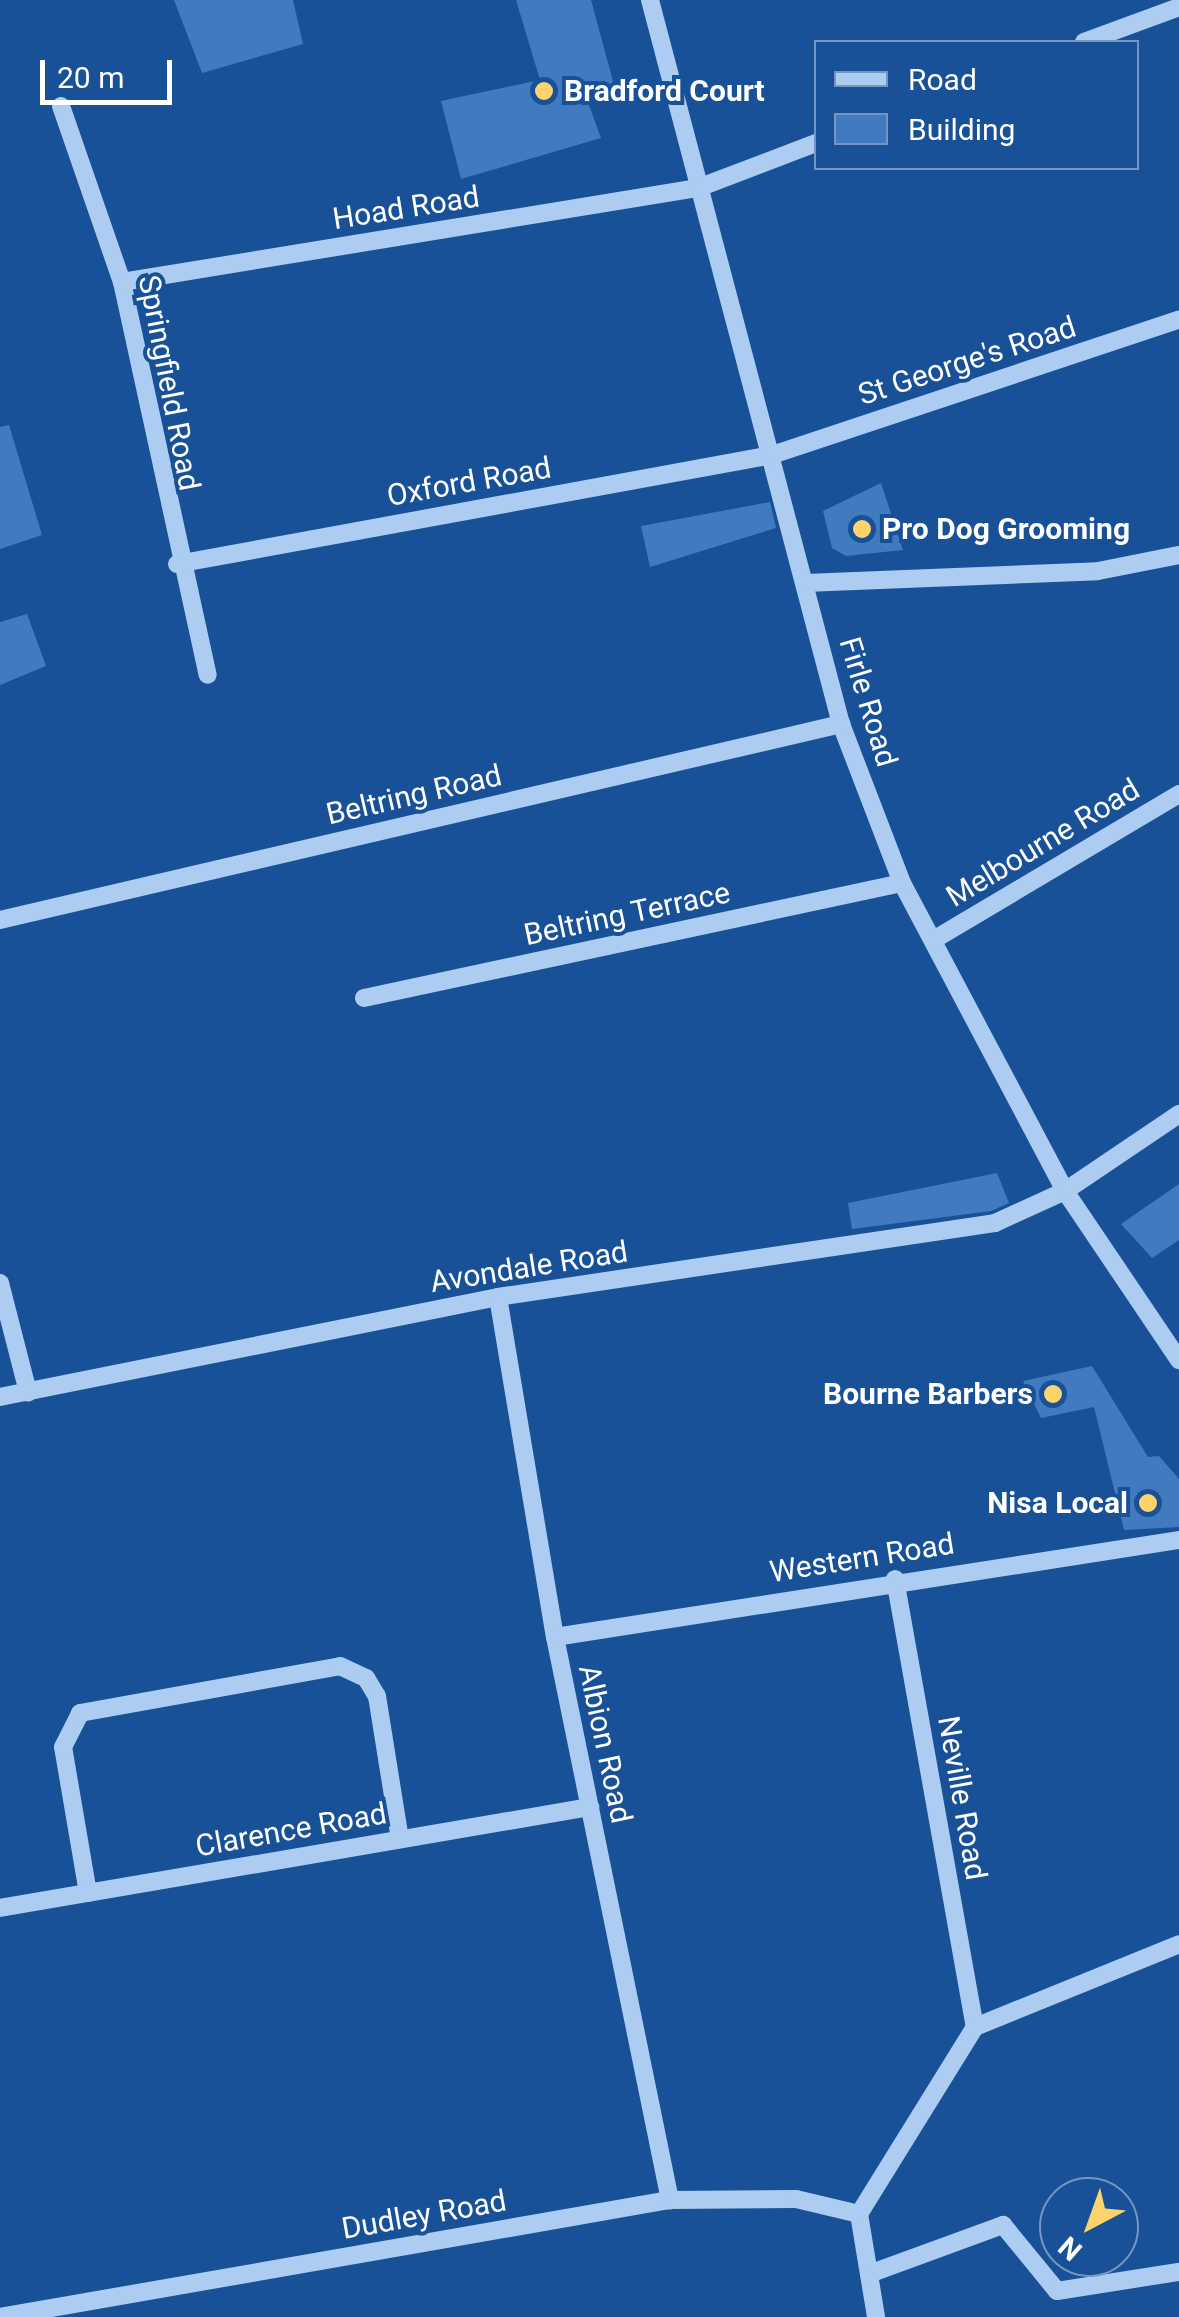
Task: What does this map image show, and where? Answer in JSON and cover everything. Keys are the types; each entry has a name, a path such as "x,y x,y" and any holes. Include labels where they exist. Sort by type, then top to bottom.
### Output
{"street":[{"name":"Firle Road","path":"650,0 841,724 902,883 935,939 1065,1192 1179,1360"},
{"path":"1089,40 1179,7"},
{"name":"Springfield Road","path":"61,106 122,282 177,564 208,675"},
{"name":"Hoad Road","path":"122,282 698,188 814,144"},
{"name":"St George's Road","path":"772,455 1179,320"},
{"name":"Oxford Road","path":"177,564 772,455"},
{"path":"805,583 1098,572 1179,555"},
{"name":"Beltring Road","path":"0,920 841,724"},
{"name":"Melbourne Road","path":"935,939 1179,794"},
{"name":"Beltring Terrace","path":"364,998 902,883"},
{"path":"1065,1192 1179,1114"},
{"name":"Avondale Road","path":"0,1397 498,1297 995,1223 1065,1192"},
{"path":"0,1282 28,1392"},
{"name":"Albion Road","path":"498,1297 555,1637 670,2200"},
{"name":"Western Road","path":"555,1637 895,1580 1179,1540"},
{"name":"Neville Road","path":"895,1580 974,2027"},
{"path":"88,1893 64,1747 80,1713 340,1666 366,1678 377,1696 400,1839"},
{"name":"Clarence Road","path":"0,1908 590,1806"},
{"path":"876,2317 859,2214 974,2027 1179,1944"},
{"name":"Dudley Road","path":"0,2317 670,2200 796,2199 859,2214"},
{"path":"869,2274 1003,2225 1057,2291 1179,2272"}],"building":[{"path":"174,0 293,0 303,44 202,73"},
{"name":"Bradford Court","path":"516,0 591,0 614,85 586,97 601,138 461,179 441,101 540,80"},
{"path":"9,425 42,535 0,549 0,427"},
{"name":"Pro Dog Grooming","path":"881,483 903,550 846,556 832,548 823,511"},
{"path":"770,502 776,528 650,567 641,526"},
{"path":"27,614 46,666 0,685 0,622"},
{"path":"997,1173 1009,1203 991,1211 852,1229 848,1203"},
{"path":"1179,1184 1179,1240 1152,1258 1121,1224"},
{"path":"1092,1366 1148,1457 1159,1456 1179,1479 1179,1527 1124,1530 1094,1407 1041,1418 1023,1381"}],"place":[{"name":"Bradford Court","path":"544,91"},
{"name":"Pro Dog Grooming","path":"862,529"},
{"name":"Bourne Barbers","path":"1053,1394"},
{"name":"Nisa Local","path":"1148,1503"}]}
